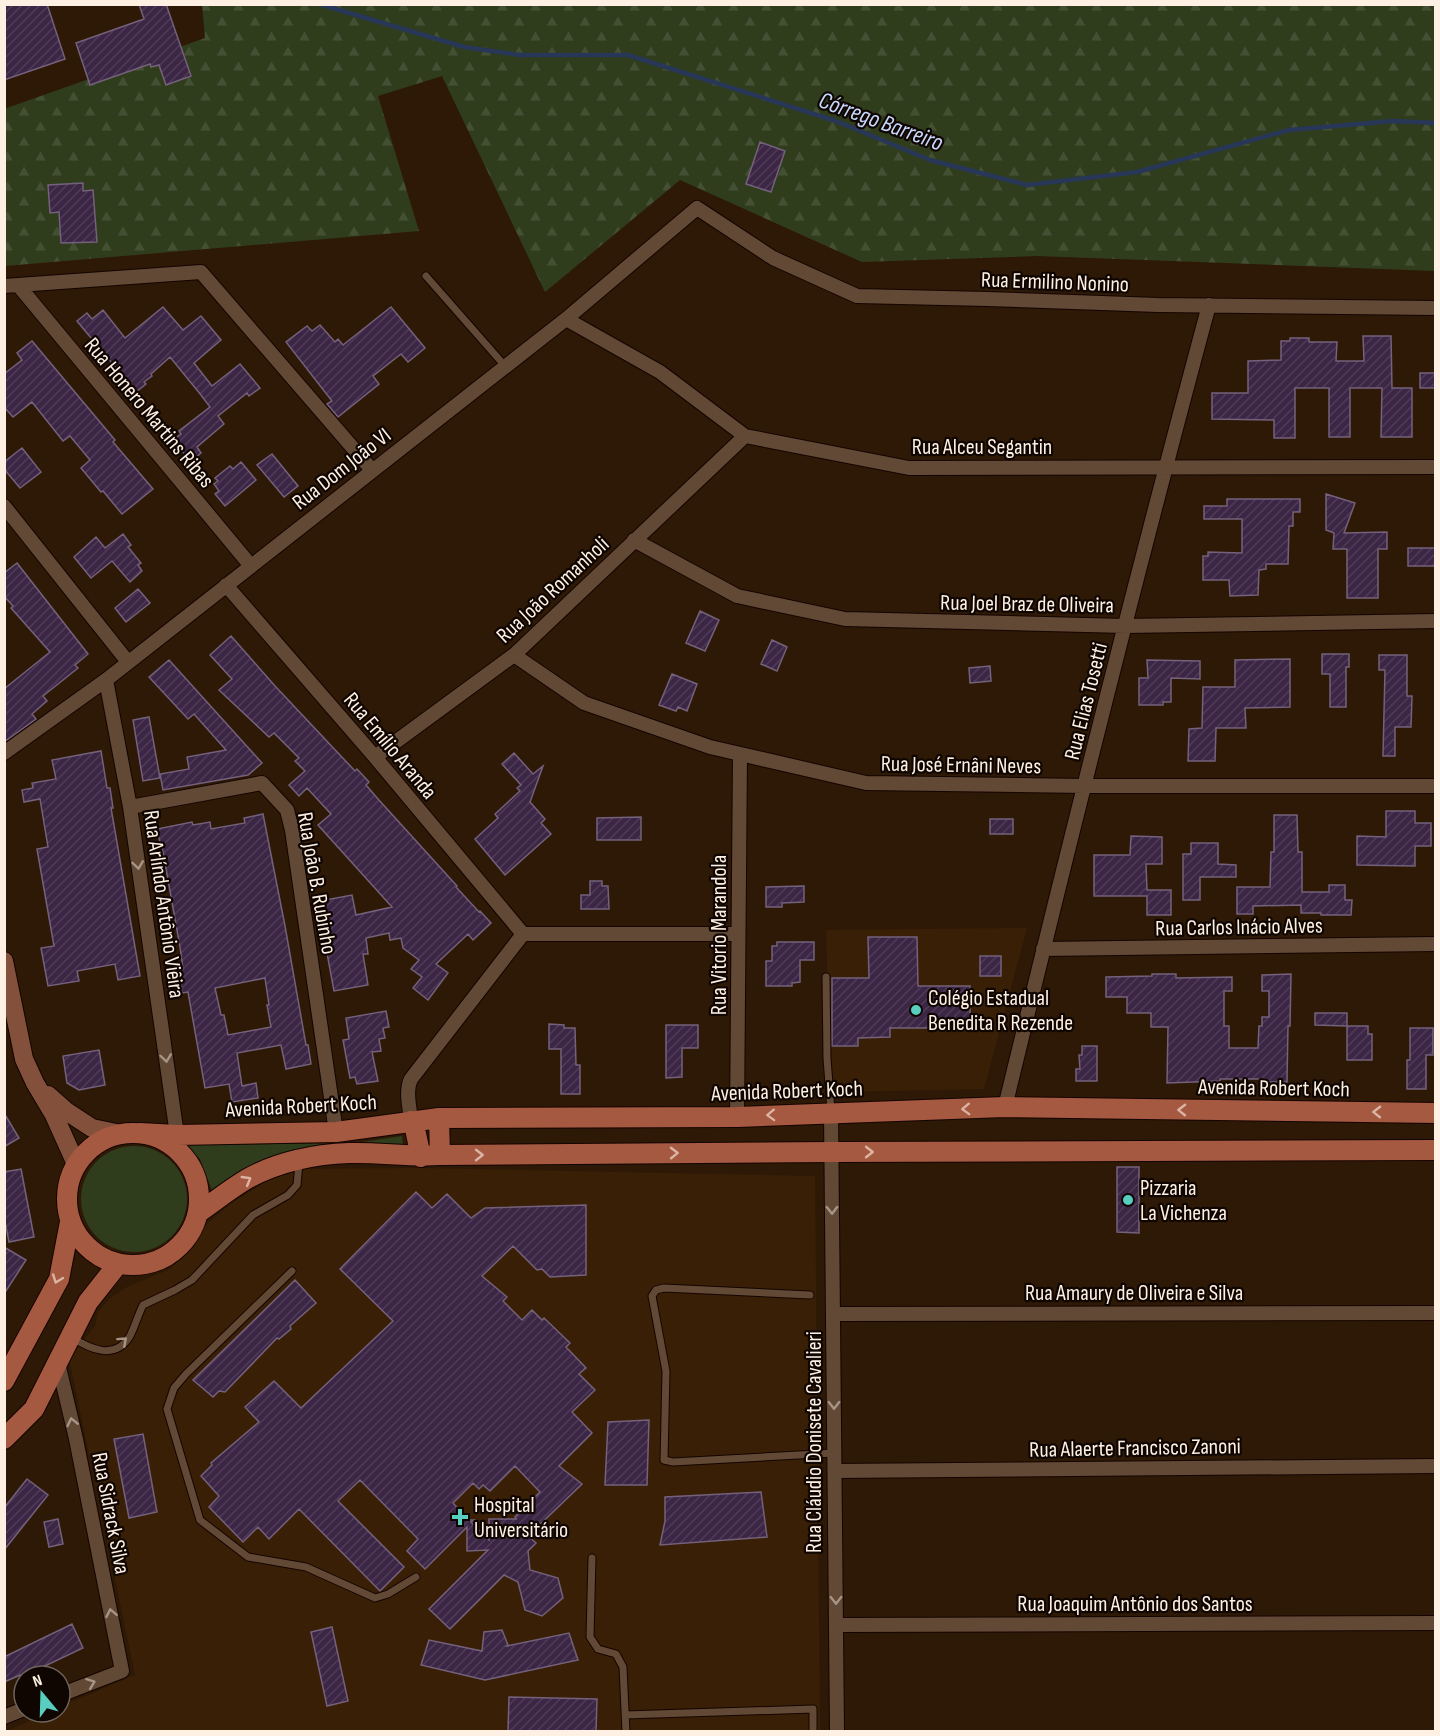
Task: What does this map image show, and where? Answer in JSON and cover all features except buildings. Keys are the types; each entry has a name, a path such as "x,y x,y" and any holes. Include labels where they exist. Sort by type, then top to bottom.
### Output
{"main road":[{"name":"Avenida Robert Koch","path":"131,1133 177,1135 336,1132 439,1118 737,1117 1005,1107 1436,1113"},
{"path":"430,1156 439,1118"},
{"path":"411,1121 430,1156"},
{"path":"131,1133 162,1139 180,1152 193,1170 199,1191 198,1213 191,1232 177,1249 160,1260 139,1266 118,1264 97,1256 81,1241 70,1222 66,1202 68,1183 76,1164 88,1150 104,1139 131,1133"},
{"path":"198,1213 248,1179 268,1169 299,1159 349,1153 430,1156 1436,1150"},
{"path":"4,1381 59,1279 70,1222"},
{"path":"4,1439 34,1409 88,1302 118,1264"}],"street":[{"name":"Rua Ermilino Nonino","path":"697,208 773,258 857,296 1158,305 1436,308"},
{"name":"Rua Dom João VI","path":"4,753 106,680 566,319 697,208"},
{"path":"11,285 201,272 372,470"},
{"name":"Rua Honero Martins Ribas","path":"11,285 251,566"},
{"name":"Rua Elias Tosetti","path":"1005,1107 1125,626 1209,305"},
{"name":"Rua Alceu Segantin","path":"566,319 660,372 744,436 909,468 1436,467"},
{"name":"Rua João Romanholi","path":"375,757 514,655 744,436"},
{"path":"4,506 128,662"},
{"name":"Rua Joel Braz de Oliveira","path":"634,540 737,596 845,619 1125,626 1436,621"},
{"name":"Rua Emílio Aranda","path":"226,585 375,757 523,934"},
{"name":"Rua José Ernâni Neves","path":"514,655 584,704 710,747 866,783 1085,786 1436,786"},
{"name":"Rua Arlíndo Antônio Viêira","path":"106,680 130,807 177,1135"},
{"name":"Rua Vitorio Marandola","path":"737,1117 740,754"},
{"name":"Rua João B. Rubinho","path":"130,807 262,783 287,810 292,830 336,1132"},
{"path":"411,1121 409,1083 523,934 738,934"},
{"name":"Rua Carlos Inácio Alves","path":"1043,949 1436,944"},
{"name":"Avenida Robert Koch","path":"4,961 24,1059 54,1115 76,1164"},
{"name":"Avenida Robert Koch","path":"35,1083 66,1112 92,1128 131,1133"},
{"name":"Rua Cláudio Donisete Cavalieri","path":"831,1113 837,1731"},
{"name":"Rua Amaury de Oliveira e Silva","path":"833,1314 1436,1313"},
{"name":"Rua Sidrack Silva","path":"58,1363 76,1439 122,1671 72,1690"},
{"name":"Rua Alaerte Francisco Zanoni","path":"835,1471 1436,1466"},
{"name":"Rua Joaquim Antônio dos Santos","path":"836,1625 1436,1623"}],"lane":[{"path":"426,276 505,366"},
{"path":"826,977 827,1058 831,1113"},
{"path":"71,1337 100,1351 110,1351 122,1345 130,1336 143,1305 192,1280 253,1215 288,1195 297,1185 299,1159"},
{"path":"292,1271 174,1388 167,1409 200,1520 248,1557 306,1566 375,1598 388,1594 416,1577"},
{"path":"810,1295 664,1288 656,1290 652,1296 666,1371 664,1460 673,1462 834,1453"},
{"path":"592,1558 590,1637 598,1649 616,1654 622,1667 626,1731"},
{"path":"626,1715 813,1709 813,1731"}],"shaded area":[{"name":"Colégio Estadual Benedita R Rezende","path":"1027,928 984,1089 831,1092 826,930"},
{"name":"Hospital Universitário","path":"419,1168 815,1176 820,1731 5,1732 22,1724 72,1724 72,1702 135,1675 69,1358 95,1326 98,1312 109,1299 127,1287 170,1269 187,1253 207,1224 230,1204 275,1176 307,1169"}],"green space":[{"path":"202,5 1435,5 1435,271 1038,256 862,262 680,180 545,292 442,76 378,96 419,231 5,266 4,109 205,38"},
{"path":"402,1136 403,1147 269,1159 233,1176 213,1193 200,1159 186,1145 355,1143"},
{"path":"134,1146 154,1150 171,1162 183,1179 187,1199 183,1219 171,1236 154,1248 134,1252 114,1248 97,1236 85,1219 81,1199 85,1179 97,1162 114,1150"}],"waterway":[{"name":"Córrego Barreiro","path":"319,4 464,47 520,55 628,55 836,121 930,160 1027,185 1137,172 1289,130 1393,121 1436,123"}],"place":[{"name":"Colégio Estadual Benedita R Rezende","path":"916,1010"},
{"name":"Pizzaria La Vichenza","path":"1128,1200"},
{"name":"Hospital Universitário","path":"460,1517"}]}
